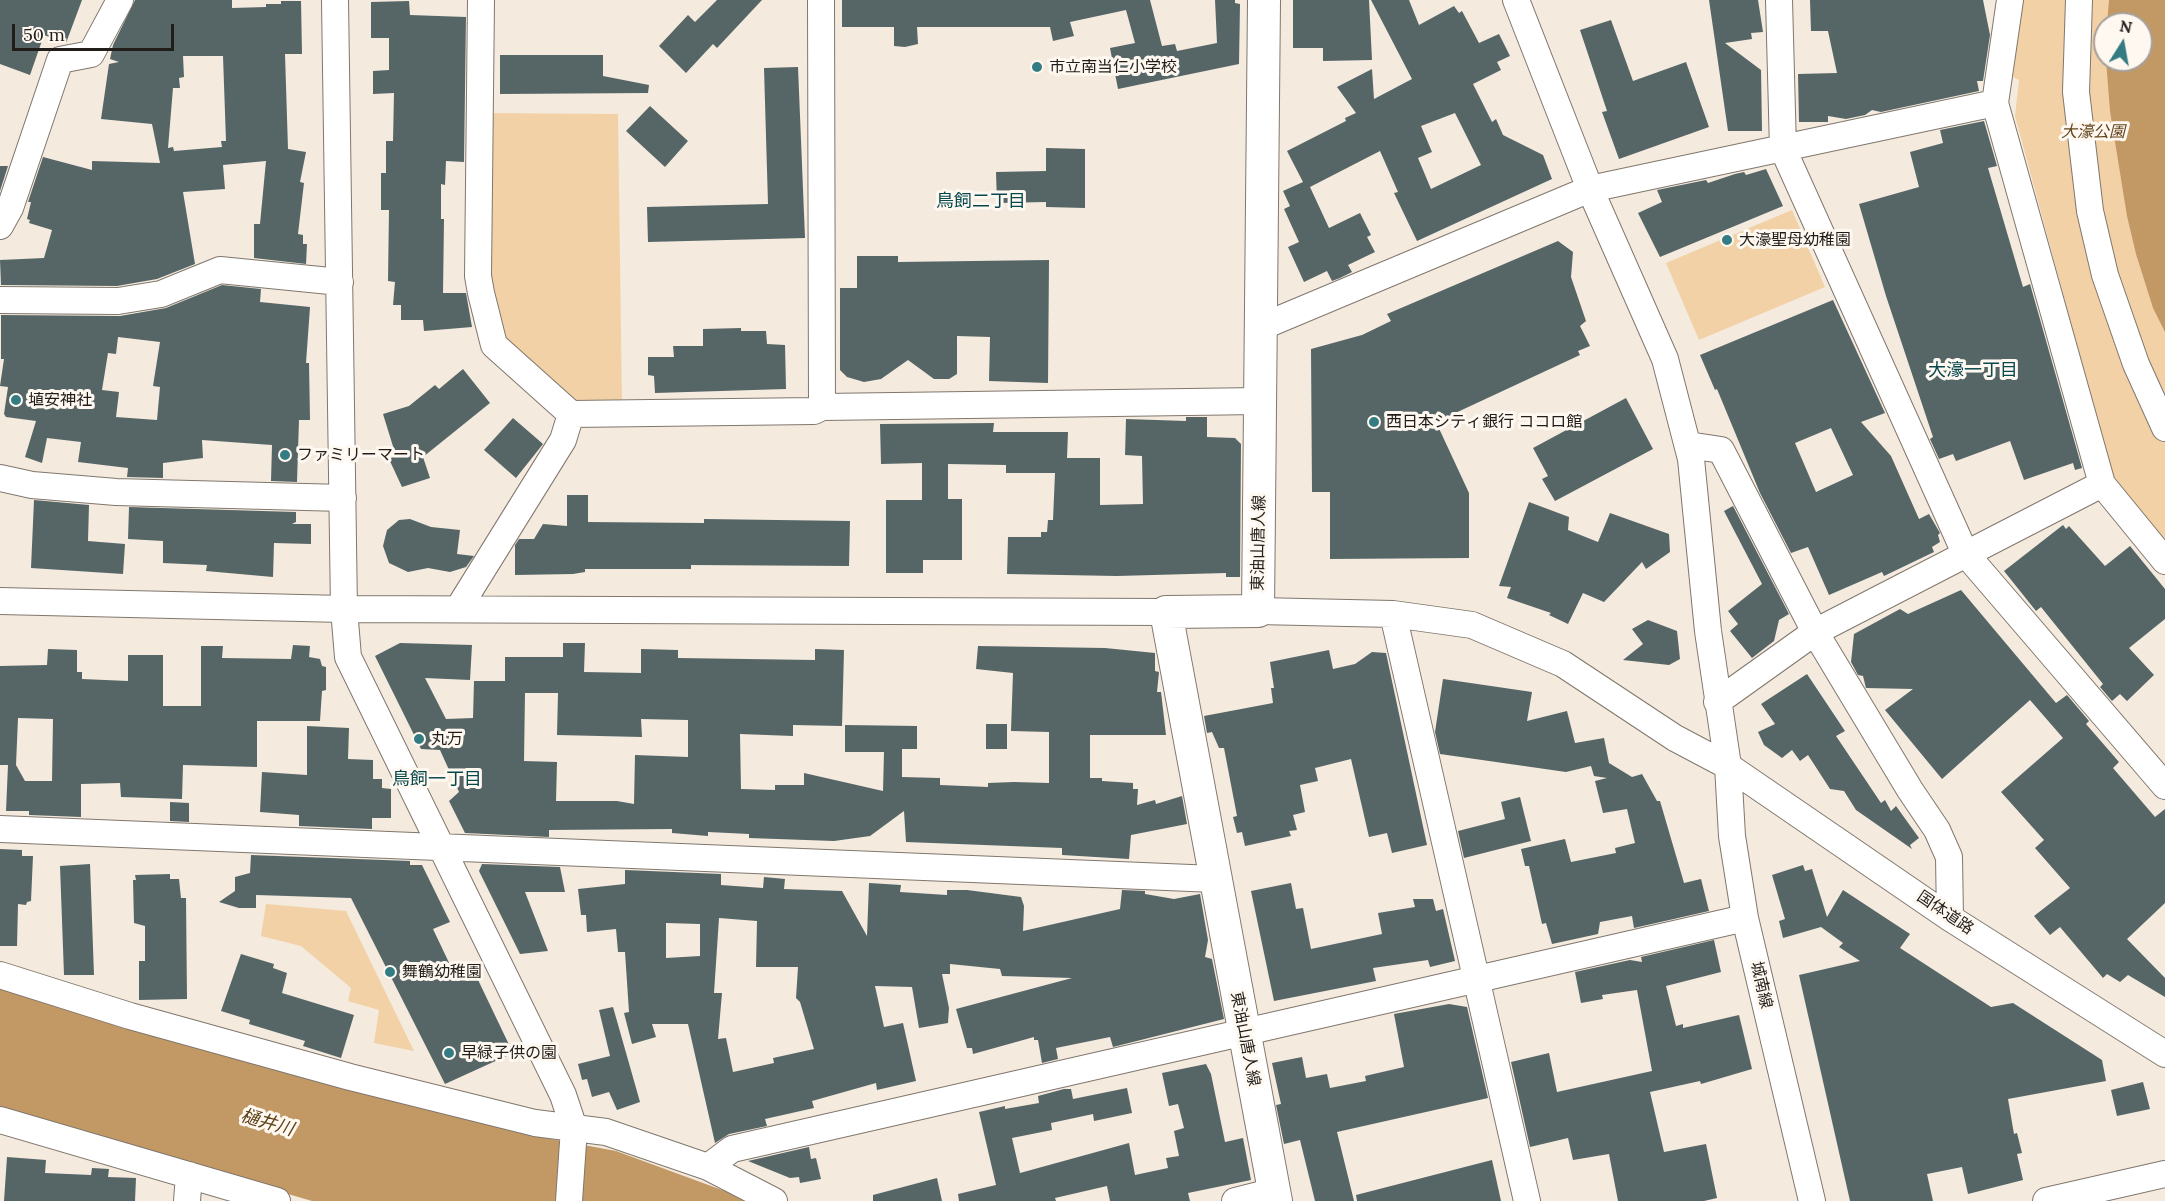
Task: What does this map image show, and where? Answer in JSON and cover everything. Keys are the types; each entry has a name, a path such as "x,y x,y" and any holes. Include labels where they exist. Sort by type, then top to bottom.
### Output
{"main road":[{"name":"東油山唐人線","path":"1264,0 1258,611 1166,612 1275,1196"}],"street":[{"path":"0,224 10,208 60,60 91,54 120,0"},
{"path":"335,0 344,609 348,657 563,1095 574,1133 568,1201"},
{"path":"481,0 478,276 481,293 494,345 571,414 814,411 822,407 1260,401"},
{"path":"821,0 822,407"},
{"name":"城南線","path":"1516,0 1590,189 1665,359 1688,445 1717,702 1728,766 1732,836 1745,918 1812,1201"},
{"path":"1779,0 1782,149 1965,553 2165,786"},
{"path":"2010,0 1995,103 2102,484 2165,561"},
{"path":"2079,0 2076,92 2090,211 2105,274 2125,331 2165,428"},
{"path":"1262,327 1590,189 1995,103"},
{"path":"0,300 118,301 160,294 220,270 340,282"},
{"path":"458,609 563,440 571,414"},
{"path":"1688,445 1721,450 1815,632 1910,790 1937,830 1949,857 1950,918"},
{"path":"0,478 32,485 116,492 344,498"},
{"path":"1717,702 1815,632 2102,484"},
{"path":"0,601 344,609 1166,612"},
{"name":"国体道路","path":"1258,611 1393,614 1472,625 1563,664 1675,738 1728,766 1950,918 2165,1054"},
{"path":"1393,614 1527,1201"},
{"path":"0,829 1215,879"},
{"path":"708,1167 732,1149 1745,918"},
{"path":"0,975 130,1016 350,1077 574,1133 606,1132 708,1167 774,1201"},
{"path":"0,1120 277,1201"},
{"path":"2046,1201 2165,1174"},
{"path":"187,1201 189,1175"},
{"path":"1235,1201 1275,1196"}],"green space":[{"name":"大濠公園","path":"2020,0 2165,0 2165,549 2116,490 2015,116 2019,80 2013,77"},
{"path":"485,113 618,114 622,407 574,407 500,344 487,291"},
{"path":"1792,210 1825,287 1699,340 1666,263"},
{"path":"266,904 346,911 414,1051 374,1043 379,1010 348,1001 351,988 301,946 261,936"}],"water":[{"path":"2109,0 2165,0 2165,332 2153,308 2127,216 2110,111 2107,72 2153,72 2153,12 2108,12"},
{"name":"樋井川","path":"0,986 308,1075 546,1138 616,1151 752,1201 312,1201 0,1110"}],"building":[{"path":"0,0 82,0 66,43 44,35 30,75 0,64"},
{"path":"135,0 232,0 232,8 266,7 266,4 281,4 281,1 301,1 302,54 285,54 288,149 306,152 300,182 304,183 298,234 303,235 303,244 307,244 306,264 254,258 254,224 260,224 266,161 223,165 225,189 183,192 195,264 157,279 117,286 1,285 0,260 44,258 52,230 29,223 30,220 27,219 31,202 28,202 43,157 92,170 92,161 160,163 152,124 101,119 109,64 119,62 110,59 113,45","holes":["183,56 223,56 226,141 221,141 222,147 174,151 173,147 168,148 173,88 180,88 179,78 184,77"]},
{"path":"717,0 762,0 717,48 713,44 686,73 659,46 688,15 695,22"},
{"path":"842,0 1150,0 1162,46 1175,44 1177,51 1217,43 1215,0 1235,0 1235,3 1240,4 1239,64 1118,89 1110,48 1135,43 1126,10 1070,22 1074,36 1053,41 1050,27 917,27 918,44 905,47 894,46 894,27 842,27"},
{"path":"1293,0 1369,0 1372,60 1323,61 1323,48 1293,48"},
{"path":"1371,0 1409,0 1419,25 1454,6 1459,13 1462,11 1479,43 1499,34 1510,56 1497,62 1501,70 1473,84 1492,122 1496,119 1503,135 1543,155 1552,179 1417,241 1394,193 1398,192 1380,151 1310,187 1329,228 1360,213 1371,235 1367,237 1375,252 1348,265 1352,272 1340,278 1332,281 1327,271 1304,282 1288,247 1299,242 1284,209 1290,206 1283,191 1303,182 1287,151 1346,121 1345,118 1356,113 1337,87 1372,69 1374,99 1412,79","holes":["1455,113 1481,165 1431,189 1418,158 1432,152 1421,126"]},
{"path":"1709,0 1758,0 1763,32 1751,33 1752,39 1725,43 1761,70 1762,131 1728,131"},
{"path":"1810,0 1983,0 1990,35 1983,81 1977,81 1979,91 1881,112 1872,110 1865,115 1846,119 1828,116 1828,122 1799,122 1798,74 1837,73 1828,31 1811,31"},
{"path":"409,1 410,15 466,17 464,162 446,161 445,185 441,184 441,219 444,219 443,293 466,293 472,327 424,331 423,320 401,320 401,305 393,305 395,282 388,281 389,210 381,210 381,173 386,173 386,141 393,141 394,93 373,94 373,71 389,70 389,38 371,38 371,2"},
{"path":"1611,20 1633,81 1686,62 1709,127 1619,159 1602,112 1607,111 1580,30"},
{"path":"500,55 603,55 603,76 649,85 648,93 500,94"},
{"path":"798,67 805,238 648,242 647,207 768,204 764,68"},
{"path":"650,106 688,141 665,167 626,131"},
{"path":"1984,121 1997,166 1988,168 2023,287 2030,284 2082,468 2075,470 2073,463 2024,480 2010,441 1956,461 1953,454 1939,459 1930,439 1933,437 1886,296 1859,204 1919,187 1910,152 1943,143 1940,130"},
{"path":"1046,148 1085,149 1085,208 1046,207 1046,202 997,203 996,172 1046,171"},
{"path":"0,166 8,166 0,191"},
{"path":"1766,169 1783,206 1660,257 1638,213 1662,202 1657,190 1706,180 1708,183 1735,174 1744,172 1746,175"},
{"path":"1558,241 1573,252 1571,277 1586,321 1580,326 1590,346 1578,351 1580,355 1436,422 1469,493 1469,558 1330,559 1330,492 1312,492 1311,349 1362,335 1391,321 1387,314"},
{"path":"857,256 898,256 898,262 1049,260 1048,383 989,381 990,337 957,336 957,374 949,379 934,379 908,360 881,379 864,382 847,377 840,370 840,288 857,288"},
{"path":"222,285 261,289 260,302 310,307 306,363 309,363 310,420 299,420 297,482 271,481 272,445 202,440 203,458 163,463 163,478 127,477 128,468 78,462 81,442 47,438 42,463 25,457 36,421 6,417 4,414 8,387 0,386 4,359 1,359 1,315 120,316 166,308","holes":["118,337 160,342 153,386 160,387 157,420 116,417 119,392 102,390 108,353 116,354"]},
{"path":"1833,300 1885,413 1861,422 1891,456 1919,519 1929,514 1940,533 1938,535 1940,542 1932,547 1934,552 1884,576 1882,572 1829,595 1808,547 1791,553 1760,493 1717,389 1715,390 1700,355","holes":["1831,428 1853,475 1816,492 1795,443"]},
{"path":"741,328 741,331 766,331 767,344 785,345 786,389 655,393 654,376 648,375 648,357 674,357 673,346 703,346 703,329"},
{"path":"463,369 490,403 423,457 430,478 402,487 389,459 396,456 383,414 409,406 435,385 439,389"},
{"path":"1626,398 1653,449 1555,501 1542,479 1548,476 1533,448"},
{"path":"1186,417 1207,417 1207,437 1235,438 1241,444 1240,577 1226,577 1226,573 1117,576 1007,574 1008,537 1041,537 1041,532 1047,532 1048,520 1053,520 1055,473 1006,473 1006,465 948,464 948,499 962,499 962,560 923,560 923,573 886,573 886,500 922,500 922,463 881,464 880,424 994,423 993,432 1068,432 1067,458 1100,458 1100,505 1143,504 1142,456 1125,455 1126,419 1186,421"},
{"path":"513,418 543,444 516,478 484,450"},
{"path":"567,495 588,495 588,522 704,523 704,519 850,521 849,566 691,565 691,569 585,569 585,572 573,574 515,575 515,545 519,539 534,539 543,524 567,526"},
{"path":"34,500 89,505 88,541 125,544 123,574 31,568"},
{"path":"1529,502 1569,517 1568,530 1598,542 1610,513 1669,534 1670,552 1646,569 1642,562 1604,602 1583,593 1568,624 1549,615 1551,613 1507,598 1511,587 1499,586"},
{"path":"1733,506 1789,614 1779,620 1774,641 1752,658 1730,631 1738,624 1728,611 1762,584 1724,511"},
{"path":"129,507 296,512 296,522 292,524 311,524 311,544 274,543 273,577 206,571 207,565 163,563 163,541 128,539"},
{"path":"410,519 431,527 460,530 457,554 474,556 466,567 450,572 428,568 408,572 389,563 383,546 387,530 399,520"},
{"path":"2063,525 2066,529 2069,526 2105,566 2130,546 2165,589 2165,619 2129,648 2154,675 2127,701 2120,694 2112,701 2100,687 2103,684 2041,607 2036,611 2004,571"},
{"path":"1961,590 2056,703 2067,695 2089,721 2086,724 2119,762 2113,768 2155,817 2165,809 2165,903 2127,939 2165,978 2165,997 2128,975 2120,982 2107,974 2103,978 2060,927 2050,935 2034,916 2070,888 2035,848 2044,840 2001,792 2063,738 2030,700 1942,779 1885,710 1913,689 1866,688 1863,676 1858,675 1851,662 1854,634 1900,609 1908,614"},
{"path":"1648,620 1677,631 1680,659 1669,665 1623,660 1643,644 1632,629"},
{"path":"400,643 472,645 470,680 425,678 446,719 473,718 474,681 505,681 505,657 563,657 563,643 585,643 584,672 641,673 641,649 678,650 678,658 815,660 815,649 844,650 842,726 793,725 793,736 740,734 741,789 775,790 775,785 804,785 804,773 883,791 884,752 845,752 845,725 917,726 917,749 902,749 902,777 940,778 940,785 988,787 988,783 1049,783 1049,732 1011,731 1013,673 976,669 978,646 1105,648 1155,653 1155,671 1159,672 1157,692 1161,692 1166,735 1090,735 1090,778 1133,783 1133,789 1138,789 1137,805 1155,800 1156,804 1182,796 1187,824 1131,835 1129,859 1062,855 1062,848 906,842 904,811 870,836 834,841 749,838 749,834 708,832 708,836 672,833 672,829 549,830 549,837 465,833 449,801 459,792 440,750 421,749 375,656","holes":["525,693 558,693 557,735 642,737 641,719 688,720 688,757 635,755 634,804 617,801 556,801 557,762 524,761"]},
{"path":"293,645 310,646 309,657 320,659 322,666 326,667 326,690 322,691 320,721 257,721 257,767 183,765 182,799 121,797 120,783 81,784 81,817 29,815 29,811 6,811 8,765 0,765 0,666 47,665 48,649 77,650 77,672 82,672 82,679 128,681 128,655 163,655 163,706 201,706 201,646 223,646 222,658 291,659","holes":["18,718 53,719 52,781 25,781 16,765"]},
{"path":"1329,650 1333,669 1355,664 1372,652 1386,653 1427,845 1392,853 1387,833 1369,837 1351,759 1315,768 1318,781 1300,785 1305,812 1293,815 1297,830 1289,831 1291,836 1245,846 1242,832 1237,833 1233,817 1237,816 1224,748 1219,748 1212,732 1207,733 1204,716 1273,703 1271,688 1274,688 1270,662"},
{"path":"1807,674 1845,731 1836,736 1881,803 1885,800 1891,811 1896,806 1919,838 1910,845 1912,849 1856,810 1844,791 1830,789 1808,755 1800,761 1792,750 1782,758 1764,745 1758,732 1775,724 1761,704"},
{"path":"1443,679 1532,692 1527,721 1567,711 1575,743 1604,738 1609,763 1632,777 1642,774 1657,801 1660,801 1684,883 1701,879 1709,911 1634,928 1632,916 1600,922 1598,934 1552,944 1546,923 1542,924 1529,866 1525,866 1521,849 1565,839 1571,862 1616,853 1615,848 1635,843 1627,809 1603,813 1595,781 1607,778 1594,776 1591,766 1566,772 1440,754 1435,732"},
{"path":"986,724 1007,724 1007,749 986,749"},
{"path":"307,726 349,728 348,759 373,760 373,779 382,779 382,788 391,789 391,818 372,818 372,829 299,826 299,815 260,812 262,772 307,775"},
{"path":"1520,797 1531,841 1464,858 1458,831 1505,819 1501,802"},
{"path":"170,802 189,803 189,822 170,821"},
{"path":"0,849 22,850 22,856 33,856 31,901 26,905 18,904 17,946 0,946"},
{"path":"251,855 410,861 410,865 422,865 450,922 433,929 452,969 469,961 513,1053 445,1084 351,898 256,895 256,908 239,908 219,902 235,891 235,877 250,873"},
{"path":"90,864 94,975 64,975 60,866"},
{"path":"482,864 560,867 565,892 525,892 548,951 520,954 479,871"},
{"path":"1803,865 1805,871 1812,869 1827,917 1843,890 1910,934 1900,948 1991,1007 2013,1003 2102,1060 2106,1081 2008,1099 2014,1134 2017,1133 2022,1153 2017,1154 2023,1180 1968,1194 1962,1167 1927,1174 1933,1201 1850,1201 1799,975 1860,961 1839,947 1843,943 1821,927 1783,938 1779,921 1785,919 1772,875"},
{"path":"625,870 721,874 721,885 763,888 764,877 785,879 784,889 842,891 867,936 869,883 901,885 900,892 947,895 947,890 967,890 1021,897 1024,906 1023,931 1120,909 1122,890 1145,891 1145,894 1174,899 1200,894 1208,940 1205,957 1212,959 1224,1019 1113,1047 1110,1037 1056,1048 1058,1059 1042,1063 1038,1040 1034,1040 1034,1037 973,1054 972,1048 967,1048 956,1009 1072,978 1002,976 1000,969 950,964 950,974 942,974 949,1008 948,1023 919,1028 912,987 875,986 884,1027 903,1023 916,1081 877,1090 876,1083 812,1101 814,1108 765,1119 767,1126 729,1134 715,1143 688,1024 652,1024 656,1037 632,1044 624,1013 629,1012 625,952 618,952 616,929 587,932 586,915 581,915 578,889 625,884","holes":["719,918 757,921 756,967 798,967 796,998 800,1002 814,1049 773,1058 774,1063 733,1072 726,1038 718,1039 722,993 714,993","666,923 700,924 700,956 666,958"]},
{"path":"170,874 170,879 179,879 181,898 186,898 187,999 139,1000 139,961 145,961 145,926 134,923 133,880 136,880 135,875"},
{"path":"1291,883 1296,909 1303,908 1311,949 1382,934 1378,913 1415,907 1413,899 1433,899 1436,911 1443,909 1455,961 1430,967 1428,960 1373,968 1376,981 1274,1001 1251,891"},
{"path":"1714,940 1721,972 1666,986 1676,1026 1683,1024 1683,1028 1739,1015 1752,1069 1701,1084 1700,1081 1650,1092 1664,1152 1706,1144 1717,1198 1704,1201 1618,1201 1609,1154 1573,1160 1568,1138 1530,1147 1511,1062 1549,1053 1557,1092 1652,1071 1637,990 1602,995 1603,999 1581,1003 1575,972 1630,960 1642,962 1641,957"},
{"path":"241,954 274,964 273,968 287,973 282,993 354,1015 341,1058 303,1046 305,1041 249,1024 250,1020 221,1011"},
{"path":"1449,1004 1467,1007 1488,1098 1337,1132 1354,1201 1315,1201 1300,1140 1284,1144 1276,1105 1281,1104 1272,1063 1302,1057 1306,1078 1327,1074 1330,1088 1366,1081 1365,1076 1404,1067 1394,1014"},
{"path":"613,1007 640,1102 617,1110 609,1092 592,1097 587,1079 582,1080 578,1064 610,1056 599,1010"},
{"path":"1206,1064 1211,1074 1225,1142 1243,1138 1251,1180 1188,1193 1190,1201 1110,1201 1107,1186 1055,1198 1056,1201 959,1201 958,1194 996,1185 979,1112 1005,1106 1005,1109 1039,1103 1038,1096 1064,1089 1071,1089 1073,1099 1127,1088 1132,1113 1094,1121 1093,1114 1051,1123 1052,1130 1012,1138 1020,1173 1129,1143 1135,1175 1168,1168 1166,1158 1179,1156 1174,1131 1184,1128 1178,1104 1169,1106 1162,1073"},
{"path":"2143,1082 2150,1109 2117,1116 2111,1090"},
{"path":"809,1147 811,1159 816,1158 821,1179 800,1183 799,1177 790,1178 748,1161"},
{"path":"7,1157 46,1160 45,1173 91,1175 92,1168 109,1169 108,1177 136,1178 135,1201 4,1201"},
{"path":"1492,1160 1501,1201 1357,1201 1356,1195"},
{"path":"937,1178 942,1201 873,1201 873,1195"}],"place":[{"name":"市立南当仁小学校","path":"1037,67"},
{"name":"大濠聖母幼稚園","path":"1727,240"},
{"name":"埴安神社","path":"16,400"},
{"name":"西日本シティ銀行 ココロ館","path":"1374,422"},
{"name":"ファミリーマート","path":"285,455"},
{"name":"丸万","path":"419,739"},
{"name":"舞鶴幼稚園","path":"390,972"},
{"name":"早緑子供の園","path":"449,1053"}],"district":[{"name":"鳥飼二丁目","path":"981,202"},
{"name":"大濠一丁目","path":"1973,371"},
{"name":"鳥飼一丁目","path":"437,780"}]}
